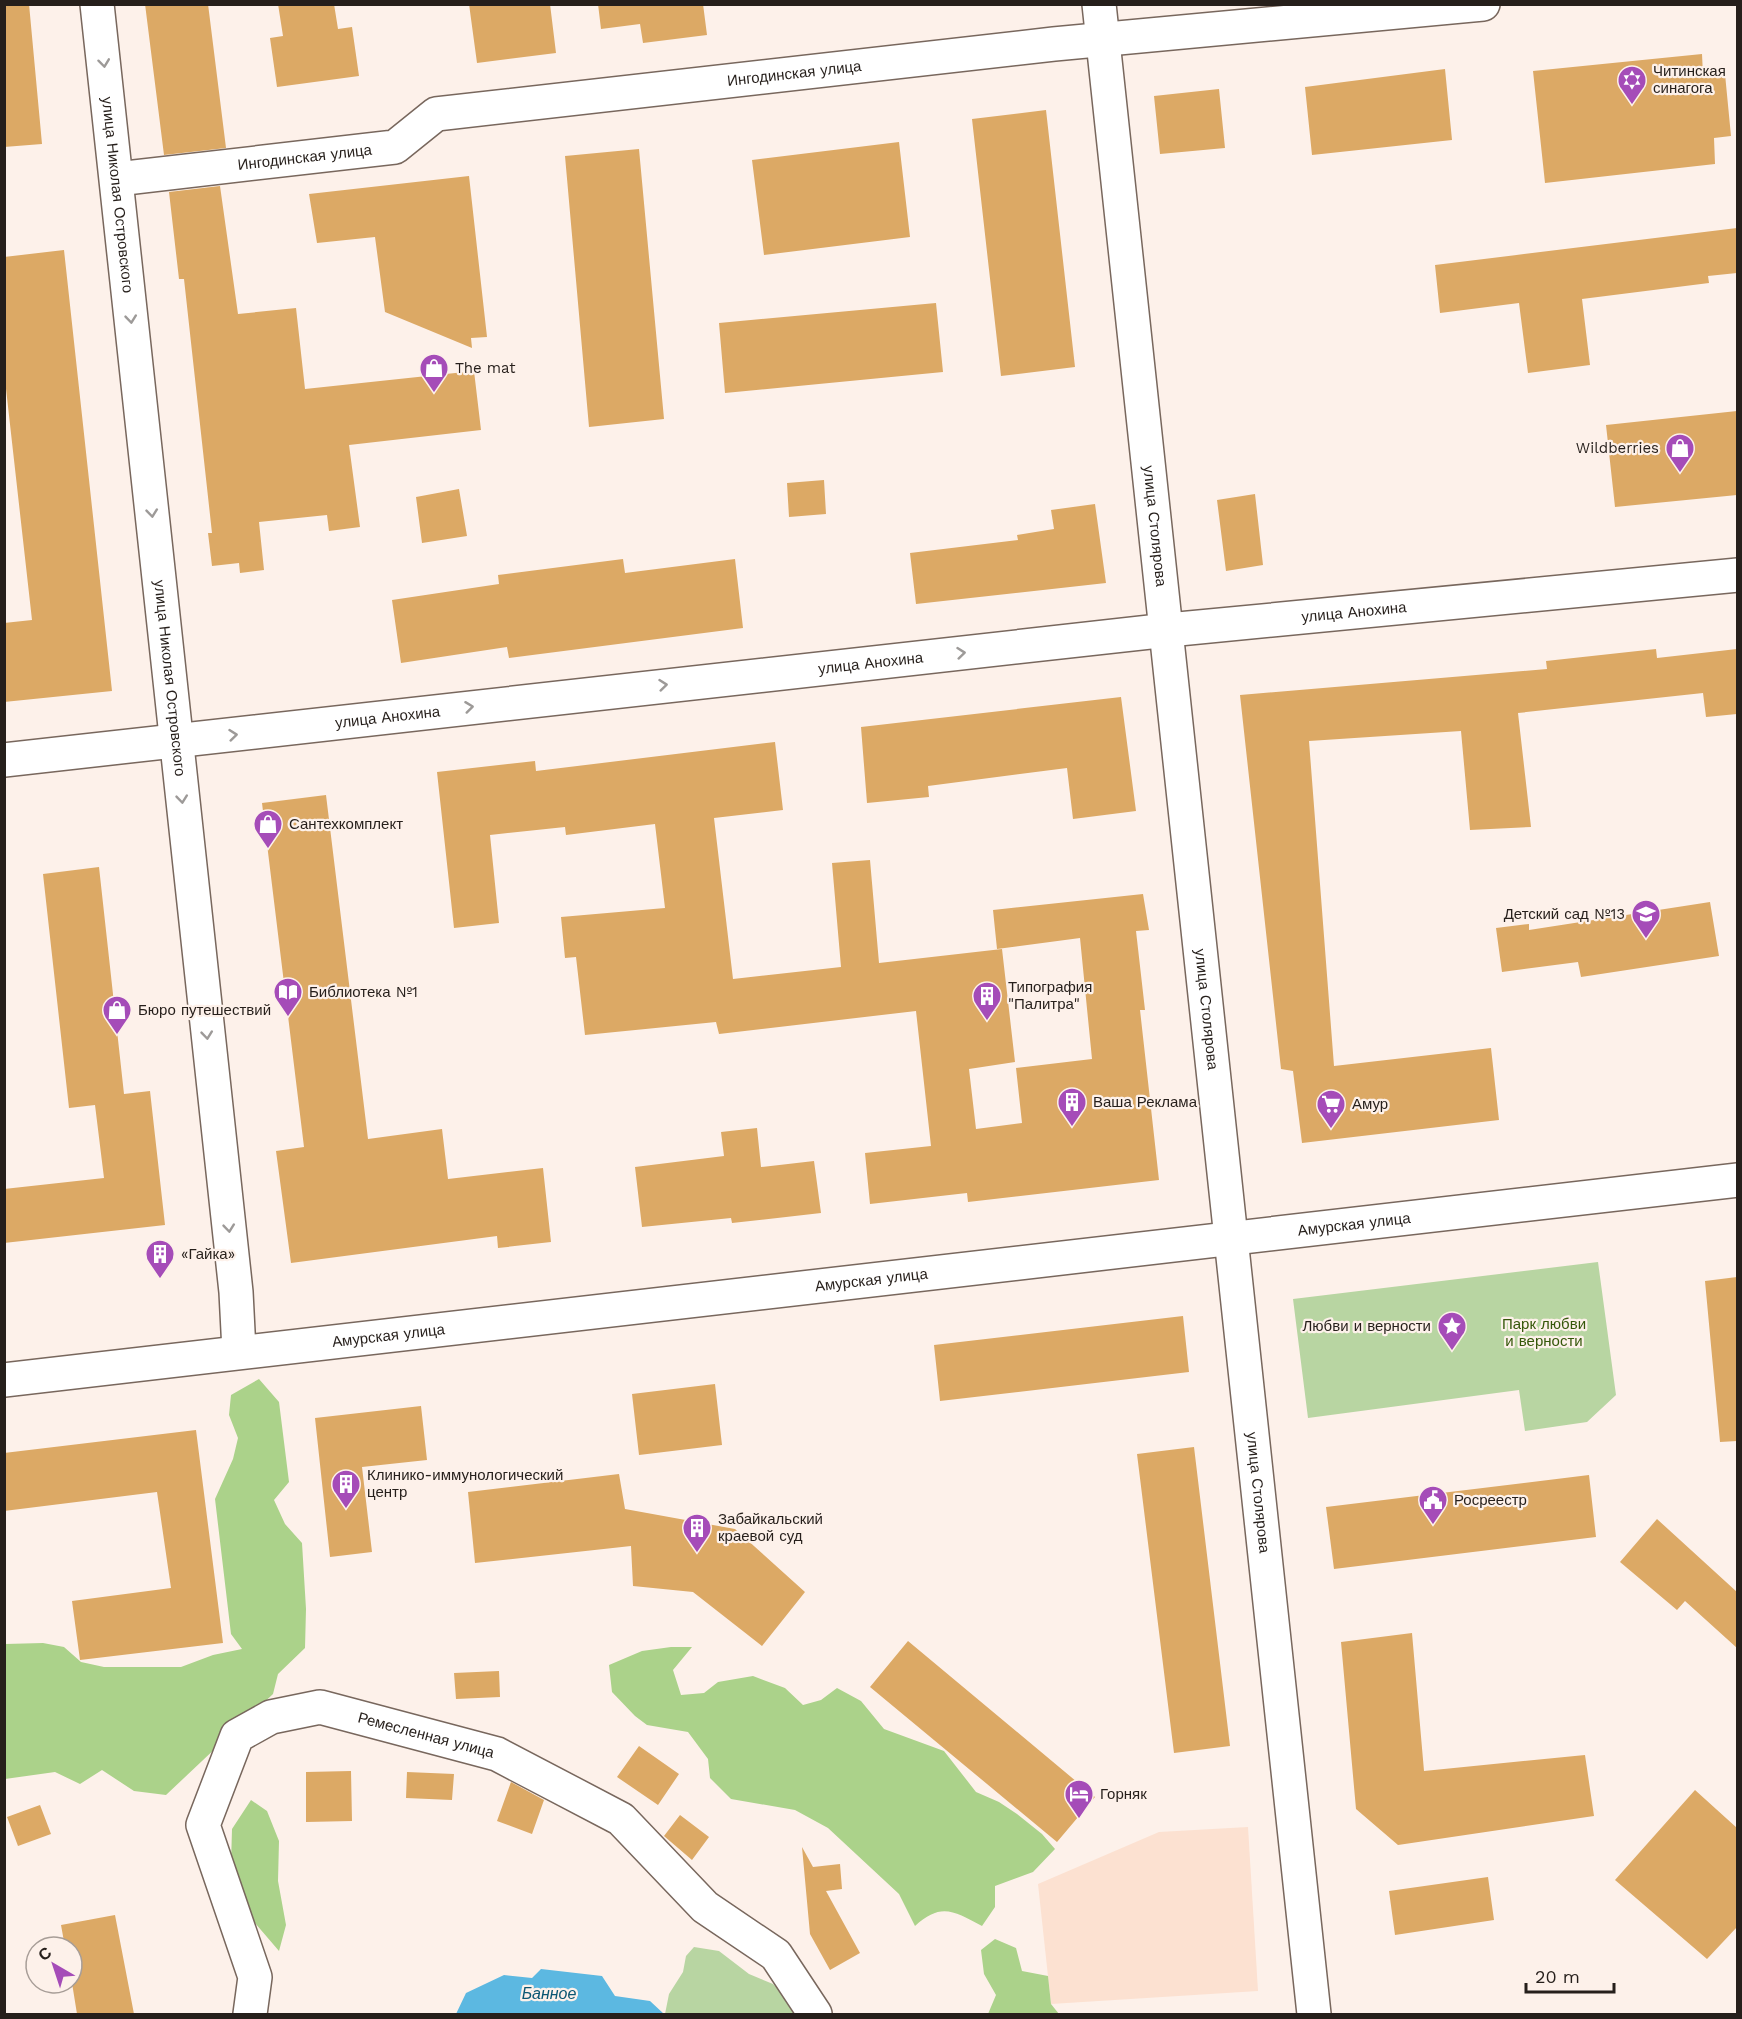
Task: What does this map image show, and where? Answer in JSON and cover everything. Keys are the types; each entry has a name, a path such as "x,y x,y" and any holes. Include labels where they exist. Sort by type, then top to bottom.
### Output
{"street":[{"name":"улица Николая Островского","path":"97,4 236,1292 239,1352"},
{"name":"улица Столярова","path":"1099,4 1168,630 1230,1239 1314,2014"},
{"name":"Ингодинская улица","path":"117,179 395,147 436,114 1104,40 1483,4"},
{"name":"улица Анохина","path":"4,760 1168,630 1737,575"},
{"name":"Амурская улица","path":"4,1380 1737,1180"},
{"name":"Ремесленная улица","path":"250,2014 255,1977 203,1825 237,1736 271,1717 320,1707 496,1754 621,1819 705,1907 776,1955 815,2014"}],"shaded area":[{"path":"1248,1827 1258,1991 1051,2004 1038,1884 1159,1832"}],"green space":[{"name":"Парк любви и верности","path":"1598,1262 1616,1395 1587,1422 1525,1431 1519,1390 1308,1418 1293,1299"},
{"path":"259,1379 279,1402 289,1482 274,1500 285,1524 302,1543 306,1609 305,1648 278,1674 273,1694 166,1795 134,1791 102,1770 80,1784 55,1772 5,1779 5,1644 43,1643 64,1647 81,1662 104,1667 181,1667 213,1655 242,1649 231,1634 215,1499 233,1459 238,1438 229,1415 231,1395"},
{"path":"692,1647 673,1670 681,1695 704,1693 718,1682 753,1676 785,1688 803,1705 821,1700 837,1688 861,1701 884,1729 944,1751 976,1792 999,1802 1017,1814 1042,1834 1055,1849 1033,1872 995,1886 995,1907 982,1926 955,1913 940,1911 924,1918 915,1926 899,1894 828,1828 795,1810 731,1799 710,1778 708,1759 688,1732 647,1725 612,1692 609,1665 642,1651"},
{"path":"251,1800 267,1811 279,1841 278,1881 286,1925 279,1951 255,1923 231,1864 232,1829"},
{"path":"995,1939 1016,1948 1022,1971 1048,1976 1051,2004 1059,2014 988,2014 996,1995 984,1974 981,1950"},
{"path":"694,1947 719,1951 749,1974 773,1984 804,2014 665,2014 669,1994 683,1972 686,1956"}],"water":[{"name":"Банное","path":"541,1969 602,1976 615,1996 650,2001 664,2014 456,2014 466,1993 504,1975 532,1978"}],"building":[{"path":"4,4 29,4 42,144 4,147"},
{"path":"145,4 208,4 226,148 164,155"},
{"path":"278,4 334,4 338,29 352,27 359,76 277,87 270,38 283,36"},
{"path":"469,4 550,4 556,53 477,63"},
{"path":"598,4 703,4 707,35 643,43 640,24 601,29"},
{"name":"Читинская синагога","path":"1702,54 1703,75 1725,74 1731,136 1714,138 1715,164 1545,183 1533,71"},
{"path":"1445,69 1452,140 1312,155 1305,87"},
{"path":"1219,89 1225,148 1160,154 1154,96"},
{"path":"1046,110 1075,367 1001,376 972,119"},
{"path":"899,142 910,237 764,255 752,160"},
{"path":"639,149 664,419 589,427 565,156"},
{"path":"469,176 487,337 471,338 472,348 385,312 375,237 317,243 309,194"},
{"path":"220,186 238,314 296,308 305,389 474,371 481,430 349,445 360,527 329,531 327,515 259,522 264,570 240,573 239,563 212,566 208,533 212,533 184,279 179,279 169,192"},
{"path":"1737,228 1737,273 1708,276 1709,283 1582,299 1590,365 1528,373 1519,303 1440,313 1435,265"},
{"path":"64,250 112,691 4,702 4,623 32,620 4,371 4,257"},
{"path":"936,303 943,372 725,393 719,323"},
{"path":"1737,411 1737,495 1615,507 1606,425"},
{"path":"824,480 826,514 789,517 787,483"},
{"path":"459,489 467,536 422,543 416,497"},
{"path":"1255,494 1263,565 1226,571 1217,500"},
{"path":"1095,504 1106,583 916,604 910,553 1018,540 1017,535 1054,529 1051,510"},
{"path":"623,559 625,573 735,559 743,628 509,658 507,647 401,663 392,600 499,584 498,575"},
{"path":"1656,649 1657,658 1737,649 1737,714 1706,717 1703,693 1518,713 1531,827 1470,830 1461,731 1309,741 1334,1066 1491,1048 1499,1120 1302,1143 1293,1071 1281,1069 1240,695 1547,669 1546,661"},
{"path":"1121,697 1136,811 1073,819 1067,768 928,786 929,797 867,803 861,727"},
{"path":"775,742 783,810 714,818 733,979 841,967 832,863 870,860 879,963 1002,949 1015,1062 969,1069 976,1129 1022,1123 1016,1068 1092,1059 1080,938 997,949 993,910 1143,894 1149,930 1136,931 1145,1010 1140,1010 1159,1180 968,1202 967,1193 870,1204 865,1153 931,1146 916,1011 719,1034 716,1022 585,1035 576,957 565,958 561,917 665,908 655,824 566,835 565,827 490,835 499,923 454,928 437,772 535,761 536,771"},
{"path":"326,795 368,1139 442,1129 448,1179 543,1168 551,1242 498,1248 497,1236 291,1263 276,1151 304,1147 262,803"},
{"path":"99,867 124,1094 150,1091 165,1225 4,1243 4,1189 104,1178 95,1105 69,1108 43,874"},
{"name":"Детский сад №13","path":"1710,902 1719,956 1581,977 1578,962 1502,972 1496,928 1529,924 1529,930"},
{"path":"757,1128 761,1167 814,1161 821,1213 732,1223 731,1218 642,1227 635,1167 724,1156 721,1132"},
{"path":"1737,1277 1737,1441 1720,1442 1705,1281"},
{"path":"1183,1316 1189,1372 940,1401 934,1345"},
{"path":"715,1384 722,1445 639,1455 632,1394"},
{"name":"Клинико-иммунологический центр","path":"421,1406 427,1460 362,1467 372,1552 330,1557 315,1418"},
{"path":"196,1430 223,1643 80,1660 72,1601 171,1588 157,1492 4,1511 4,1453"},
{"path":"1194,1447 1230,1746 1174,1753 1137,1454"},
{"name":"Забайкальский краевой суд","path":"619,1474 625,1509 735,1529 805,1592 762,1646 693,1592 633,1586 631,1546 475,1563 468,1492"},
{"path":"1589,1475 1596,1537 1334,1569 1326,1507"},
{"path":"1657,1519 1737,1592 1737,1648 1685,1601 1677,1610 1620,1562"},
{"path":"1412,1633 1424,1771 1585,1755 1594,1816 1398,1845 1356,1809 1341,1642"},
{"path":"908,1641 1095,1797 1057,1842 870,1687"},
{"path":"499,1671 500,1697 456,1699 454,1673"},
{"path":"639,1746 679,1774 658,1805 617,1777"},
{"path":"351,1771 352,1821 306,1822 306,1772"},
{"path":"407,1772 454,1774 452,1800 406,1798"},
{"path":"511,1782 544,1800 532,1834 497,1821"},
{"path":"1695,1790 1737,1828 1737,1927 1707,1959 1615,1880"},
{"path":"40,1805 51,1834 18,1846 7,1817"},
{"path":"680,1815 709,1837 692,1860 664,1836"},
{"path":"802,1847 813,1867 840,1864 842,1889 826,1891 860,1953 830,1970 810,1934"},
{"path":"1488,1877 1494,1920 1395,1935 1389,1891"},
{"path":"115,1915 134,2014 77,2014 74,1995 84,1995 84,1935 63,1935 61,1925"}],"place":[{"name":"Читинская синагога","path":"1632,106"},
{"name":"The mat","path":"434,394"},
{"name":"Wildberries","path":"1680,474"},
{"name":"Сантехкомплект","path":"268,850"},
{"name":"Детский сад №13","path":"1646,940"},
{"name":"Библиотека №1","path":"288,1018"},
{"name":"Типография \"Палитра\"","path":"987,1022"},
{"name":"Бюро путешествий","path":"117,1036"},
{"name":"Ваша Реклама","path":"1072,1128"},
{"name":"Амур","path":"1331,1130"},
{"name":"«Гайка»","path":"160,1280"},
{"name":"Любви и верности","path":"1452,1352"},
{"name":"Клинико-иммунологический центр","path":"346,1510"},
{"name":"Росреестр","path":"1433,1526"},
{"name":"Забайкальский краевой суд","path":"697,1554"},
{"name":"Горняк","path":"1079,1820"}]}
